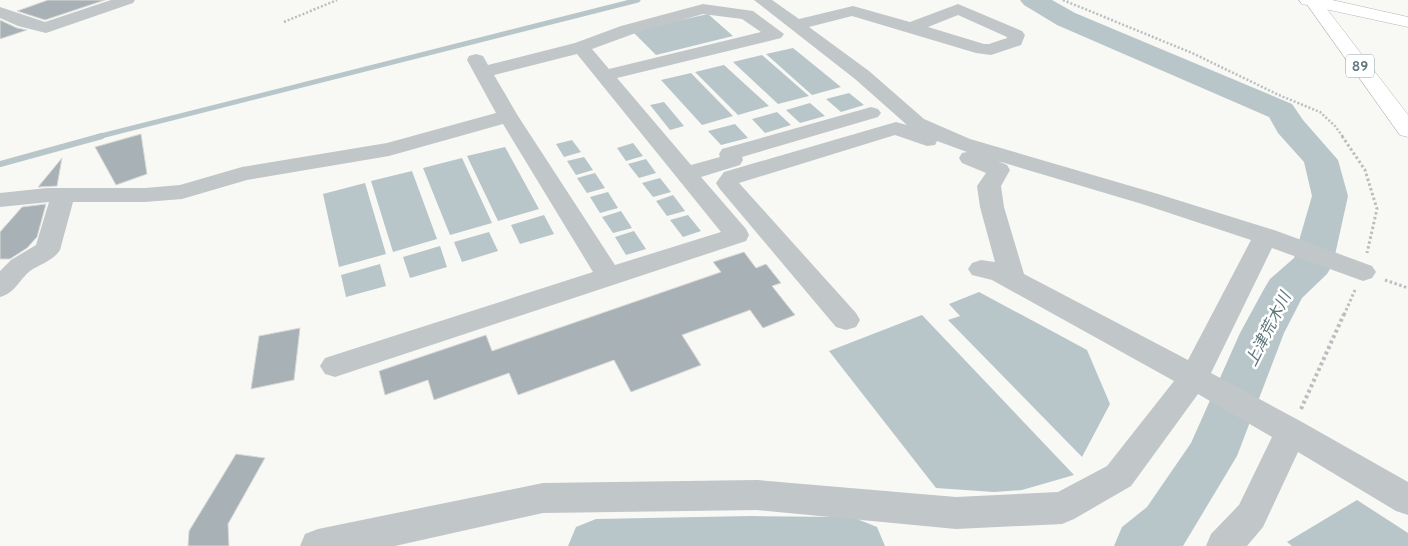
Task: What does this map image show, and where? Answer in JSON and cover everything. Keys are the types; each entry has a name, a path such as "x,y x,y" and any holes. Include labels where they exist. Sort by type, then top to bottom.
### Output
{"main road":[{"path":"1309,0 1408,22"},
{"name":"89","path":"1309,0 1408,130"}],"street":[{"path":"0,3 10,0"},
{"path":"0,12 24,22 46,28 127,0"},
{"path":"762,0 862,75 917,123 962,144 1141,196 1265,236 1363,272"},
{"path":"796,25 853,11 991,50 1015,42 1016,35 959,5 932,0"},
{"path":"911,28 959,5"},
{"path":"604,76 774,34 746,15 703,9 627,30 581,48 479,66 508,116 609,277"},
{"path":"335,366 737,235 581,48"},
{"path":"686,174 732,160 730,154 871,113"},
{"path":"0,200 63,195 144,195 182,192 242,174 389,149 508,116"},
{"path":"846,320 727,183 732,177 896,128 999,170 989,186 992,207 1013,280"},
{"path":"0,288 10,267 47,250 63,195"},
{"path":"318,546 543,498 757,495 956,513 1062,508 1119,476 1194,377 1265,236"},
{"path":"982,269 999,272 1194,377 1291,430 1408,500"},
{"path":"1224,546 1252,516 1291,430"}],"path":[{"path":"284,22 337,0"},
{"path":"1063,0 1192,53 1281,96 1320,112 1335,126 1365,170 1377,209 1363,272 1291,430"}],"shaded area":[{"path":"708,14 733,36 656,55 632,31"},
{"path":"793,48 841,87 812,95 766,54"},
{"path":"762,55 809,96 778,104 733,62"},
{"path":"724,65 769,106 738,115 695,72"},
{"path":"691,73 733,116 702,125 661,80"},
{"path":"849,93 864,105 841,112 826,99"},
{"path":"664,102 684,126 670,130 650,105"},
{"path":"810,103 825,116 800,123 786,110"},
{"path":"777,112 791,125 765,133 752,119"},
{"path":"735,124 748,138 721,145 708,131"},
{"path":"572,140 581,152 564,157 556,144"},
{"path":"633,143 643,156 626,161 617,148"},
{"path":"505,147 539,209 498,221 467,156"},
{"path":"584,157 593,170 576,175 567,161"},
{"path":"462,158 492,223 450,235 423,168"},
{"path":"646,159 656,173 639,178 628,164"},
{"path":"412,171 437,239 393,252 371,181"},
{"path":"595,173 605,188 587,193 577,178"},
{"path":"660,178 671,192 653,197 642,183"},
{"path":"365,183 386,254 339,267 323,194"},
{"path":"608,192 618,208 600,213 590,197"},
{"path":"673,195 685,211 667,216 656,201"},
{"path":"621,211 632,228 613,233 602,217"},
{"path":"544,215 554,234 520,244 511,225"},
{"path":"688,215 701,231 683,237 670,220"},
{"path":"634,231 646,249 626,255 615,237"},
{"path":"489,232 498,251 462,262 454,242"},
{"path":"440,246 447,267 410,278 403,257"},
{"path":"380,264 386,286 346,297 341,275"},
{"path":"979,292 1087,350 1110,404 1082,457 948,320 960,316 949,304"},
{"path":"922,315 1074,475 1022,490 994,492 936,488 829,351"},
{"path":"1357,500 1408,533 1408,546 1292,546 1287,542"}],"building":[{"path":"48,0 105,0 45,20 17,11"},
{"path":"0,20 17,28 27,30 0,39"},
{"path":"141,134 147,174 116,185 95,147"},
{"path":"62,158 57,186 38,187"},
{"path":"46,204 37,237 27,248 10,259 0,259 0,232 22,207"},
{"path":"744,252 756,268 766,264 781,283 772,286 795,315 763,328 750,310 682,335 701,365 631,392 614,360 518,395 509,373 434,400 428,380 385,395 379,371 486,335 492,351 721,272 713,262"},
{"path":"300,328 294,380 251,389 259,336"},
{"path":"236,454 265,458 228,524 229,546 188,546 189,531"}],"waterway":[{"path":"97,137 638,0"},
{"name":"上津荒木川","path":"1033,0 1066,19 1281,111 1290,126 1321,160 1330,196 1313,264 1285,289 1262,333 1211,456 1167,525 1142,546"},
{"path":"0,164 102,136"},
{"name":"上津荒木川","path":"596,546 751,542 857,546"}]}
